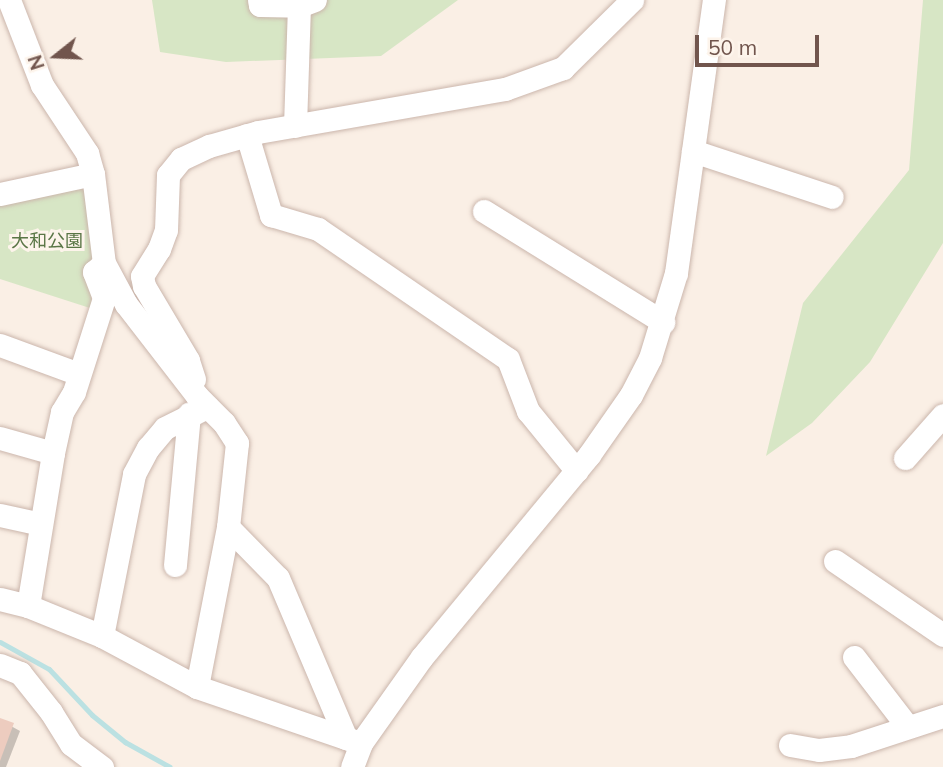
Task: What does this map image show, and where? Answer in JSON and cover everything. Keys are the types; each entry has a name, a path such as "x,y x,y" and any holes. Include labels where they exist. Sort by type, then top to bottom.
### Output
{"street":[{"path":"259,0 260,5 307,3 295,126"},
{"path":"175,565 198,406 188,360 144,286 142,276 166,230 168,175 181,159 247,135 505,89 563,68 632,0"},
{"path":"354,741 577,471 631,395 650,358 676,273 714,0"},
{"path":"8,14 42,85 87,153 93,174 104,263 126,304 198,406 224,423 237,443 228,527 197,687"},
{"path":"247,135 271,215 318,229 508,359 528,411 577,471"},
{"path":"692,151 832,197"},
{"path":"0,194 93,174"},
{"path":"484,211 663,322"},
{"path":"29,607 53,453 62,412 79,374 104,299 94,272 104,263"},
{"path":"0,345 79,374"},
{"path":"102,636 134,474 148,448 165,428 198,406"},
{"path":"905,458 943,415"},
{"path":"0,438 53,453"},
{"path":"0,515 41,524"},
{"path":"228,527 278,578 354,741 352,767"},
{"path":"835,561 943,635"},
{"path":"0,599 29,607 102,636 197,687 354,741"},
{"path":"854,657 908,727"},
{"path":"0,666 20,673 51,712 71,744 94,765"},
{"path":"790,745 819,750 851,746 943,716"}],"green space":[{"path":"152,0 458,0 381,56 226,62 160,52"},
{"path":"923,0 943,0 943,243 870,362 812,423 766,456 803,303 909,170"},
{"name":"大和公園","path":"88,187 100,258 86,266 93,309 0,279 0,203"}],"building":[{"path":"0,718 14,723 0,761"}],"waterway":[{"path":"0,642 49,669 92,715 125,742 170,767"}]}
